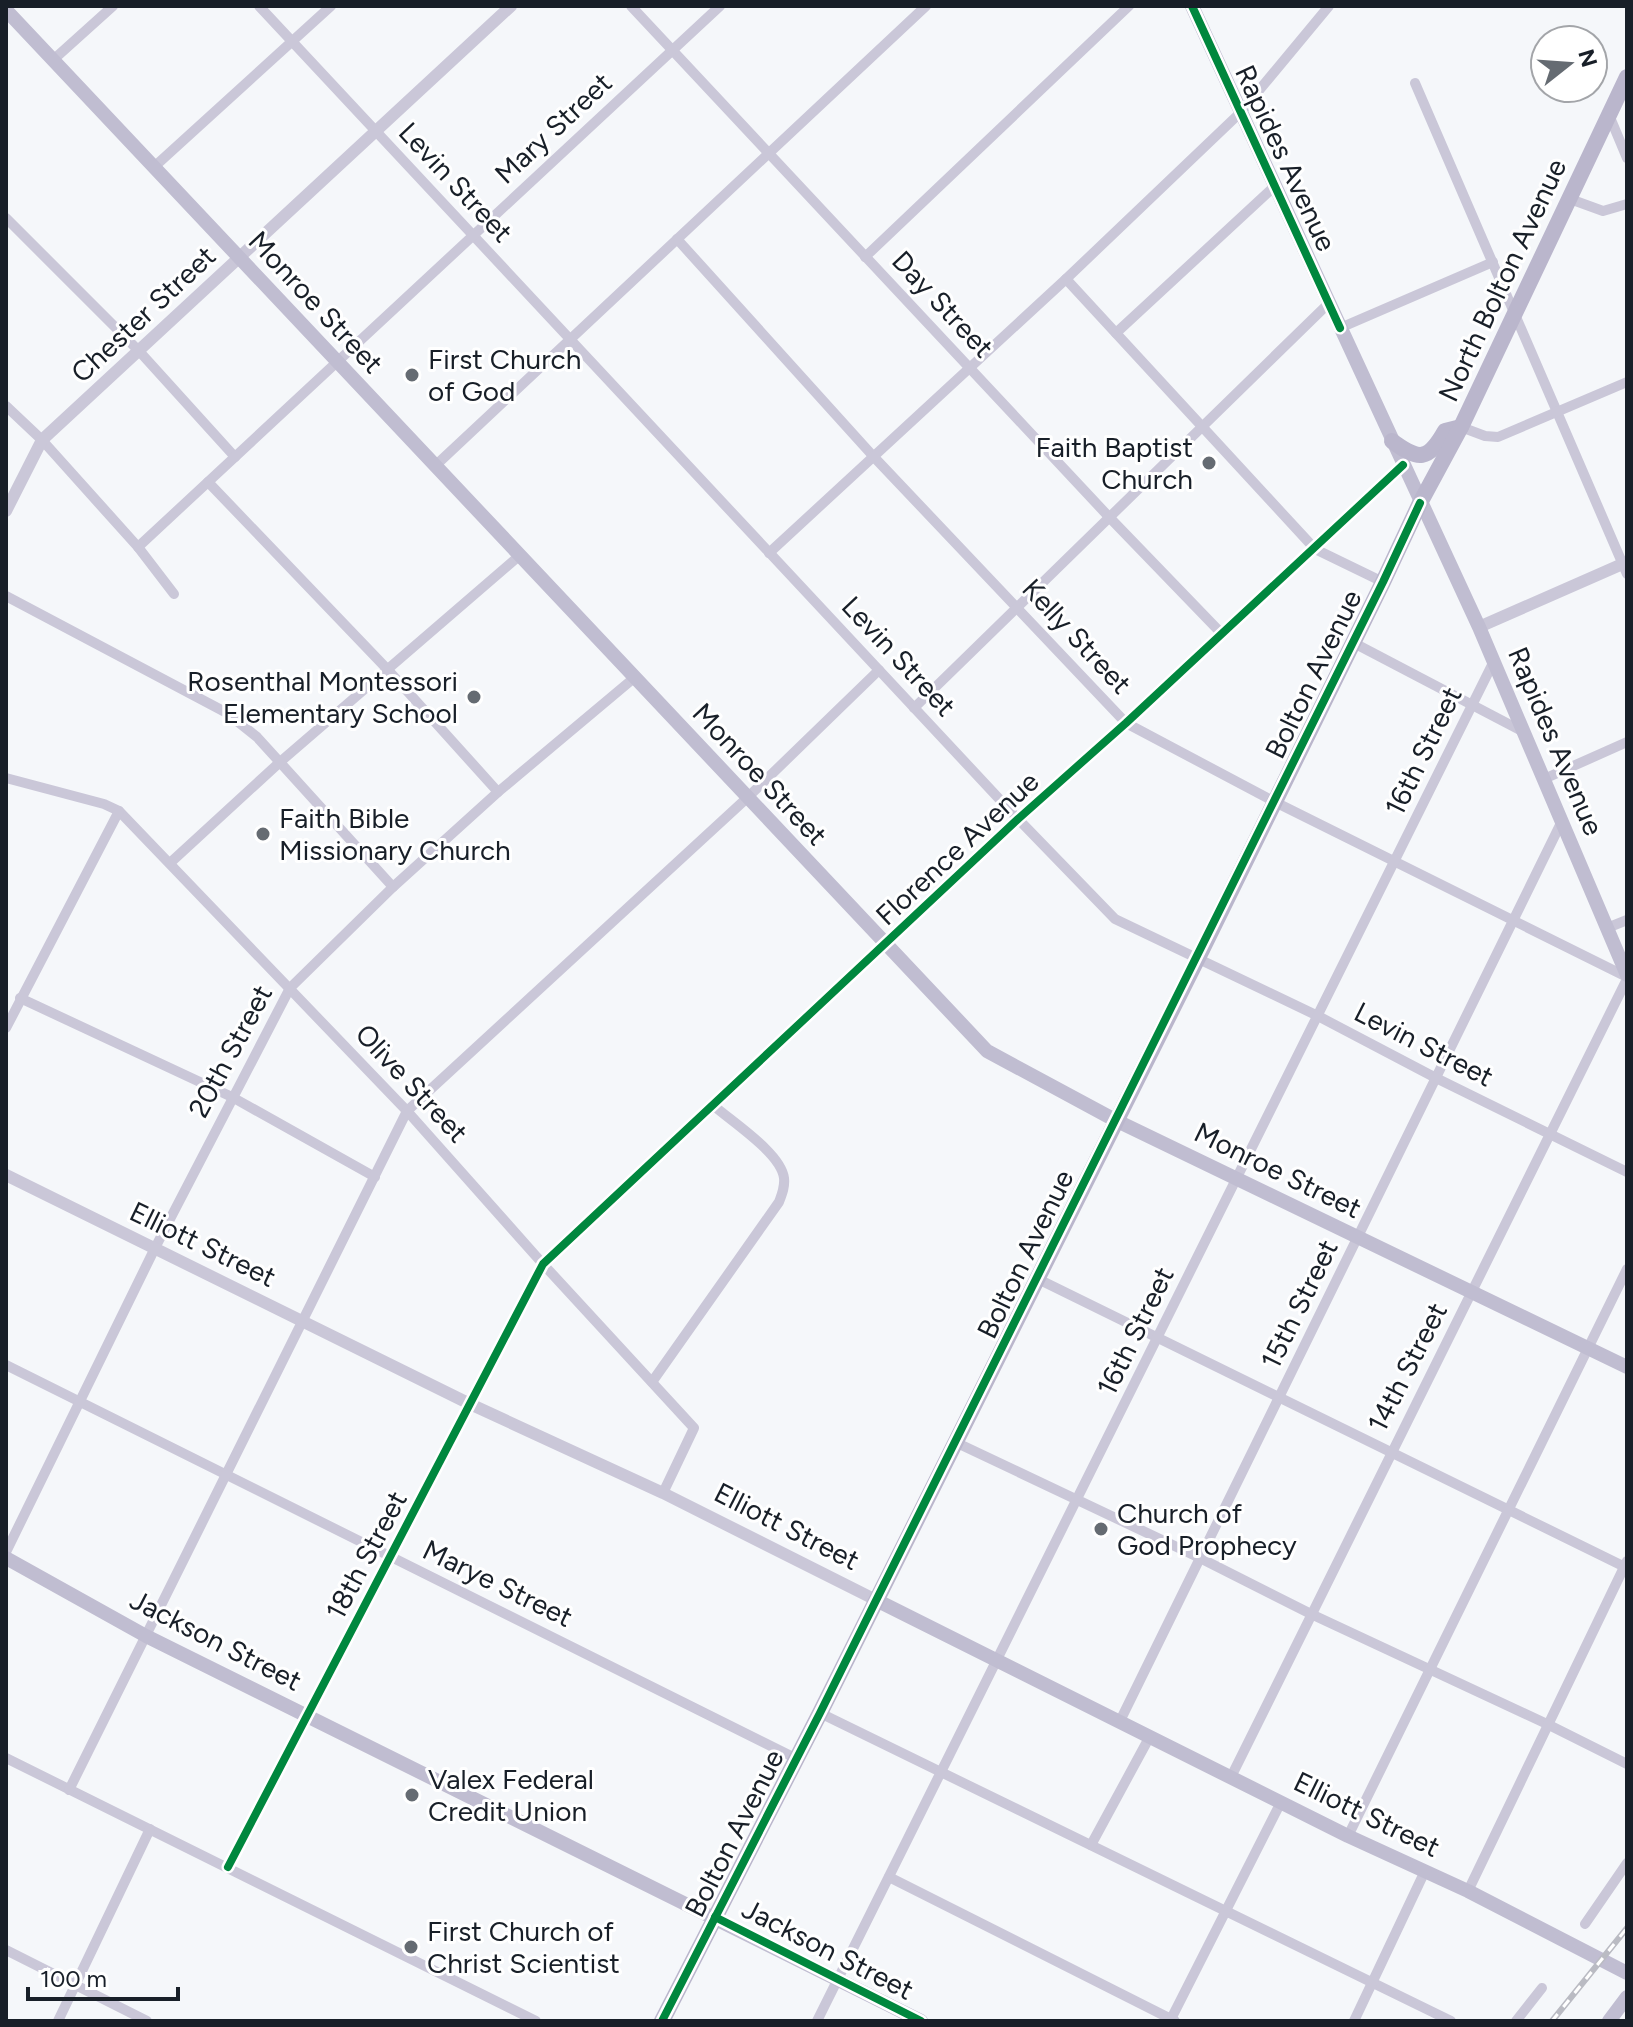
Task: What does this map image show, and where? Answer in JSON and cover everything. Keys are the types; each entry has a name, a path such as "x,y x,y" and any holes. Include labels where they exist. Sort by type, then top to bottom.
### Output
{"main road":[{"name":"Rapides Avenue","path":"1192,6 1479,627 1627,977"},
{"name":"Monroe Street","path":"6,10 987,1051 1115,1120 1627,1367"},
{"name":"North Bolton Avenue","path":"1420,503 1461,427 1627,77"},
{"path":"1392,441 1410,455 1428,454 1445,431 1461,427"},
{"name":"Bolton Avenue","path":"662,2021 1038,1279 1420,503"},
{"name":"Jackson Street","path":"6,1555 146,1636 921,2021"},
{"name":"Elliott Street","path":"876,1600 1348,1836 1468,1891 1627,1973"},
{"path":"1609,2021 1627,1997"}],"street":[{"path":"53,60 113,6"},
{"name":"Levin Street","path":"259,6 1115,919 1318,1016 1627,1172"},
{"path":"154,167 331,6"},
{"name":"Chester Street","path":"6,511 42,440 511,6"},
{"name":"Day Street","path":"631,6 1222,634"},
{"name":"Mary Street","path":"138,547 720,6"},
{"path":"435,466 926,6"},
{"path":"865,257 1129,6"},
{"path":"769,553 1066,279 1241,112 1329,6"},
{"path":"1415,83 1626,567 1479,627"},
{"path":"1609,115 1627,158"},
{"path":"1116,333 1275,186"},
{"path":"1570,199 1603,211 1627,204"},
{"path":"6,218 139,351 235,457"},
{"name":"Kelly Street","path":"677,239 873,456 1126,723 1275,802 1627,977"},
{"path":"1340,328 1493,262"},
{"path":"1066,279 1315,549 1383,582"},
{"path":"914,708 1329,303"},
{"path":"1461,427 1485,436 1498,437 1627,382"},
{"path":"8,410 42,440 138,547 174,594"},
{"name":"Florence Avenue","path":"543,1264 1018,819 1126,723 1403,465"},
{"path":"208,482 389,671 498,792"},
{"path":"170,863 280,762 519,556"},
{"path":"6,596 227,713 257,737 393,887"},
{"path":"1352,642 1524,732"},
{"name":"16th Street","path":"817,2021 1494,661"},
{"path":"69,1790 407,1111 747,798 879,670"},
{"name":"20th Street","path":"6,1555 155,1248 290,988 393,887 498,792 634,678"},
{"path":"1544,779 1627,742"},
{"name":"Olive Street","path":"6,778 104,804 119,811 407,1111 694,1428 663,1493"},
{"path":"6,1028 119,811"},
{"name":"15th Street","path":"1120,1721 1562,821"},
{"path":"1607,928 1627,920"},
{"name":"14th Street","path":"1231,1777 1627,977"},
{"path":"20,998 232,1097 375,1177"},
{"path":"652,1382 779,1202 784,1188 784,1174 775,1158 713,1105"},
{"name":"Elliott Street","path":"6,1175 470,1404 663,1493 876,1600"},
{"name":"18th Street","path":"228,1867 543,1264"},
{"path":"1348,1836 1627,1269"},
{"path":"1038,1279 1626,1565 1468,1891"},
{"name":"Marye Street","path":"6,1365 797,1759"},
{"path":"955,1442 1627,1764"},
{"path":"820,1713 1451,2021"},
{"path":"1091,1845 1149,1738"},
{"path":"6,1758 536,2021"},
{"path":"889,1877 1172,2020 1281,1802"},
{"path":"58,2021 150,1829"},
{"path":"1585,1924 1627,1863"},
{"path":"1354,2021 1425,1871"},
{"path":"6,1950 147,2021"},
{"path":"1516,2021 1542,1988"}],"railway":[{"path":"1552,2021 1627,1928"}],"cycle path":[{"path":"1192,6 1340,328"},
{"path":"228,1867 543,1264 1018,819 1126,723 1403,465"},
{"path":"662,2021 820,1713 1420,503"},
{"path":"715,1917 921,2021"}],"place":[{"name":"First Church of God","path":"412,375"},
{"name":"Faith Baptist Church","path":"1209,463"},
{"name":"Rosenthal Montessori Elementary School","path":"474,697"},
{"name":"Faith Bible Missionary Church","path":"263,834"},
{"name":"Church of God Prophecy","path":"1101,1529"},
{"name":"Valex Federal Credit Union","path":"412,1795"},
{"name":"First Church of Christ Scientist","path":"411,1947"}]}
